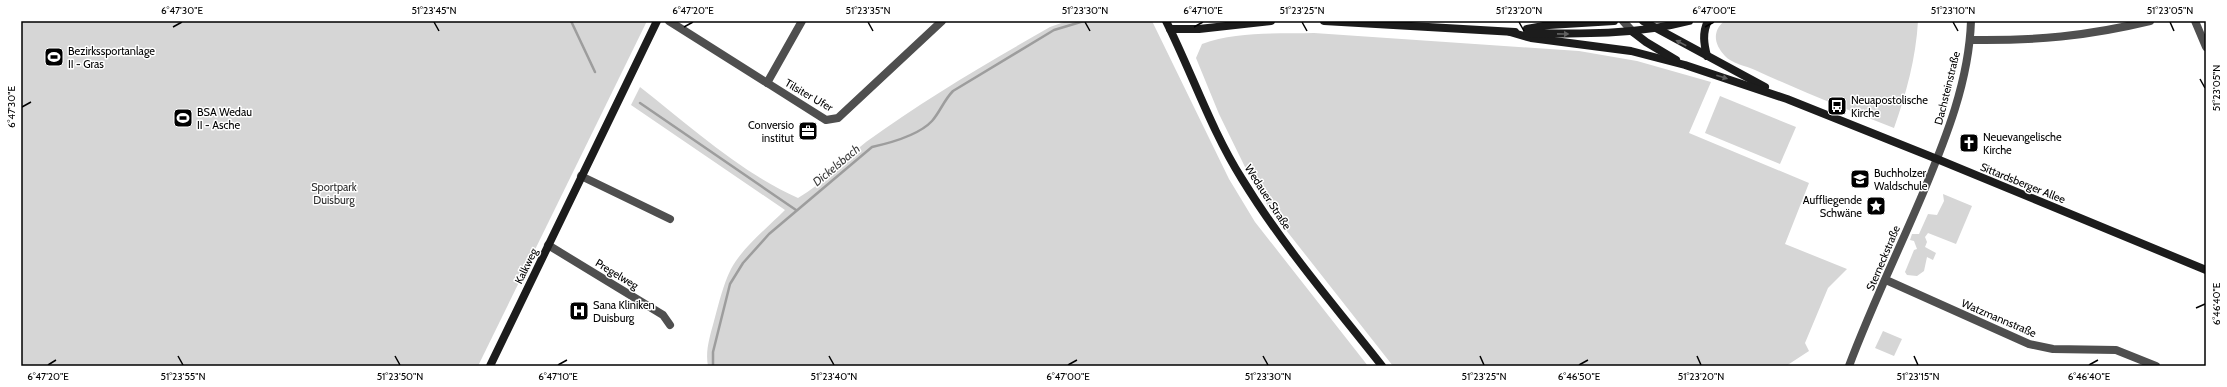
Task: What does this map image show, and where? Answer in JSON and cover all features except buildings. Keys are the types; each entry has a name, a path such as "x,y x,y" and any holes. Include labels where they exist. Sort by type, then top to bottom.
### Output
{"main road":[{"name":"Kalkweg","path":"490,366 657,21"},
{"path":"1168,25 1199,29 1271,21"},
{"path":"1324,21 1567,34 1633,32 1656,29 1689,21"},
{"path":"1510,32 1549,25 1614,21"},
{"name":"Sittardsberger Allee","path":"1643,21 1787,99"},
{"path":"1707,56 1704,45 1704,29 1708,21"},
{"name":"Wedauer Straße","path":"1168,25 1215,127 1241,178 1297,259 1382,366"},
{"name":"Sittardsberger Allee","path":"1510,32 1531,38 1631,50 1685,65 1787,99 1937,158 2206,270"},
{"name":"Sittardsberger Allee","path":"1633,32 1646,42 1685,65"}],"street":[{"name":"Tilsiter Ufer","path":"670,21 826,120 830,121 838,118 942,21"},
{"path":"767,83 802,21"},
{"path":"1623,21 1633,32"},
{"name":"Dachsteinstraße","path":"1937,158 1952,118 1970,40 1971,21"},
{"path":"1970,40 2016,41 2067,38 2150,21"},
{"path":"2195,21 2206,47"},
{"name":"Sterneckstraße","path":"1849,366 1937,158"},
{"path":"581,176 670,219"},
{"name":"Pregelweg","path":"548,245 663,315 670,325"},
{"name":"Watzmannstraße","path":"1886,280 2029,344 2053,349 2116,350 2156,366"}],"green space":[{"name":"Sportpark Duisburg","path":"21,21 647,21 478,366 21,366"},
{"path":"1067,21 1152,21 1229,179 1255,222 1368,366 708,366 707,355 710,338 721,294 731,269 748,246 785,210 631,105 640,87 736,162 777,188 798,198 825,178 866,142 888,126 956,82 1050,27"},
{"path":"1724,21 1918,21 1910,76 1894,128 1731,61 1721,52 1716,38 1718,29"},
{"path":"1314,33 1579,51 1637,61 1711,82 1689,133 1809,183 1785,244 1847,269 1828,288 1805,343 1809,351 1786,366 1393,366 1271,211 1245,167 1219,114 1196,58 1202,44 1229,37 1257,34"},
{"path":"1720,96 1796,127 1780,164 1705,133"},
{"path":"1943,194 1972,206 1956,244 1928,233 1925,237 1927,242 1925,247 1936,253 1933,260 1927,257 1924,271 1917,276 1907,275 1905,272 1914,250 1917,249 1914,241 1910,240 1912,234 1919,234 1928,214 1937,215 1944,201"},
{"path":"1883,331 1902,339 1894,356 1875,348"}],"waterway":[{"path":"571,21 595,72"},
{"name":"Dickelsbach","path":"713,366 713,352 730,284 743,263 769,234 872,147 904,138 926,126 932,121 953,91 1054,30 1084,21"},
{"path":"640,103 796,210"}],"place":[{"name":"Bezirkssportanlage II - Gras","path":"54,57"},
{"name":"Neuapostolische Kirche","path":"1837,106"},
{"name":"BSA Wedau II - Asche","path":"183,118"},
{"name":"Conversio institut","path":"808,131"},
{"name":"Neuevangelische Kirche","path":"1969,143"},
{"name":"Buchholzer Waldschule","path":"1860,179"},
{"name":"Auffliegende Schwäne","path":"1876,206"},
{"name":"Sana Kliniken Duisburg","path":"579,311"}]}
